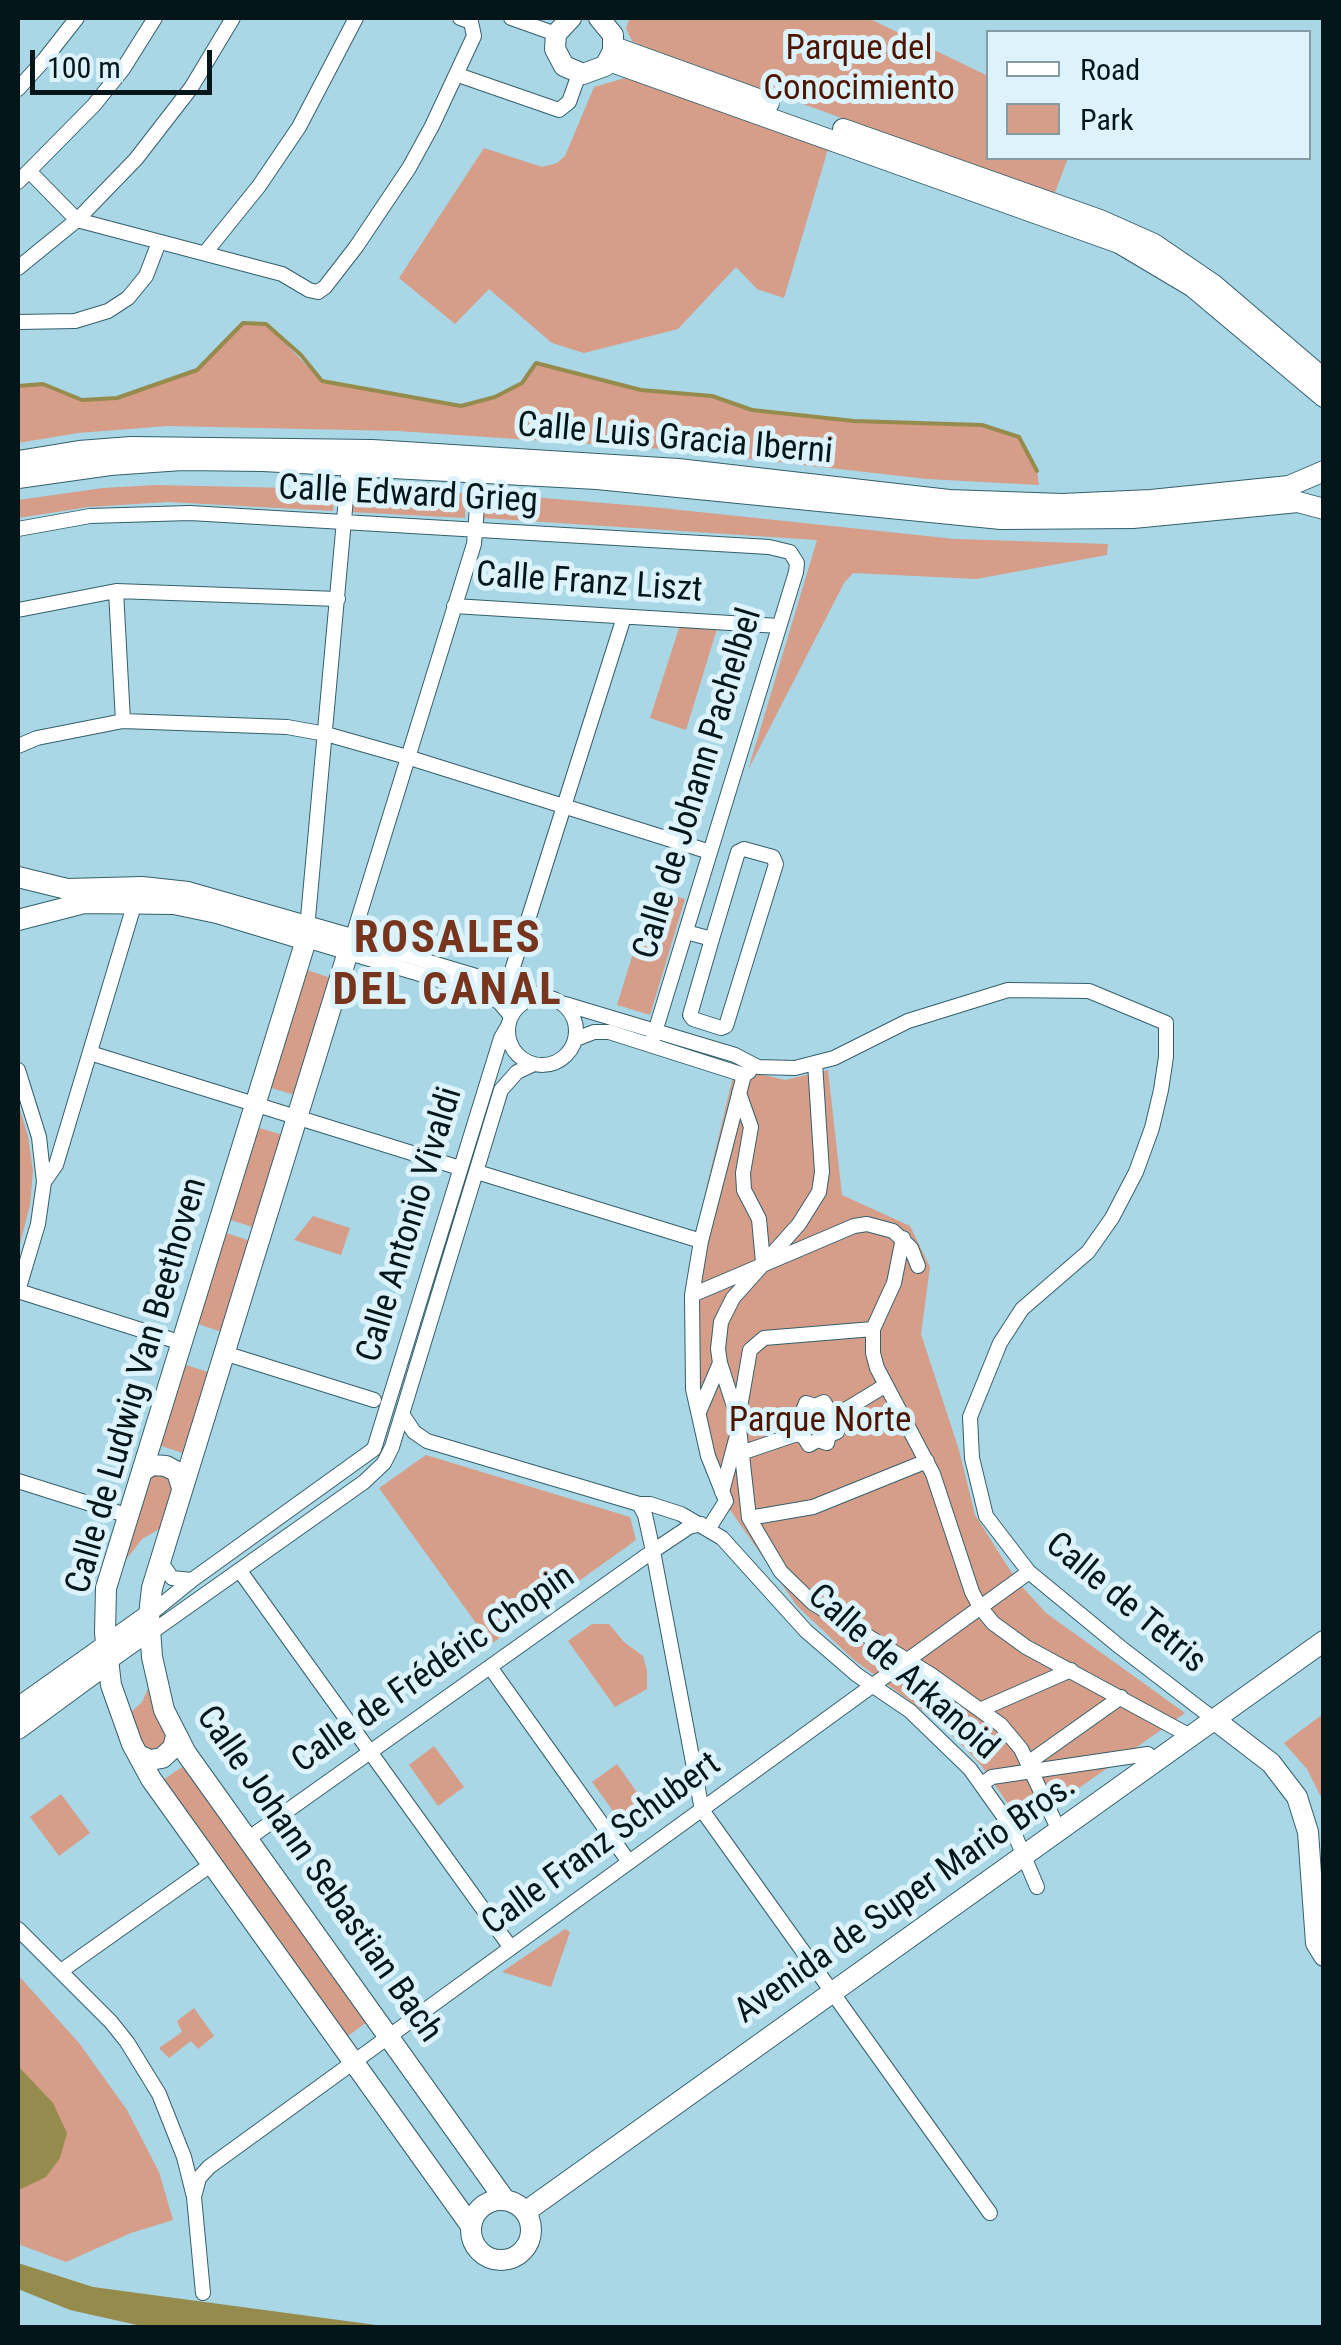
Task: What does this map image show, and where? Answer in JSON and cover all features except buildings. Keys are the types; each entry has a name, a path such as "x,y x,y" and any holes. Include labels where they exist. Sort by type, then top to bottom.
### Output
{"street":[{"path":"18,88 77,18"},
{"path":"18,182 94,106 156,18"},
{"path":"18,268 77,220 153,140 191,88 232,18"},
{"path":"205,254 299,127 356,18"},
{"path":"30,172 77,220 282,274 308,290 322,290 401,181 458,75 475,30 471,22 460,18"},
{"path":"511,18 556,34"},
{"path":"571,18 556,34 554,44 558,59 579,74 597,71 612,54 610,27 599,18"},
{"path":"612,54 1100,220 1141,238 1214,286 1324,378"},
{"path":"612,54 1119,242 1193,287 1324,397"},
{"path":"458,75 558,110 569,102 579,74"},
{"path":"18,322 75,321 108,311 128,298 146,276 158,242"},
{"name":"Calle Luis Gracia Iberni","path":"18,461 131,447 372,450 678,469 949,500 1044,504 1150,500 1290,486 1324,472"},
{"name":"Calle Luis Gracia Iberni","path":"18,478 182,460 480,471 690,487 987,519 1132,518 1298,502 1324,508"},
{"name":"Calle de Ludwig Van Beethoven","path":"348,465 307,933 106,1588 107,1654 118,1710 138,1755 470,2226"},
{"name":"Calle Johann Sebastian Bach","path":"480,471 476,530 160,1561 151,1592 149,1624 160,1697 176,1736 505,2200"},
{"name":"Calle Edward Grieg","path":"18,530 90,516 138,513 768,547 783,549 794,556"},
{"name":"Calle de Johann Pachelbel","path":"653,1038 797,568 794,556"},
{"path":"116,592 123,721"},
{"path":"18,610 116,592 338,599"},
{"name":"Calle Franz Liszt","path":"454,606 779,626"},
{"path":"508,986 624,617"},
{"path":"18,746 37,738 123,721 287,727 326,734 710,852"},
{"path":"744,849 773,858 776,864 754,936 726,1026 721,1028 690,1015 712,939 738,852 744,849"},
{"path":"18,910 22,893 19,878 66,889 142,887 188,892 307,933"},
{"path":"44,1182 56,1165 136,902"},
{"path":"18,920 84,903 194,907 544,996 744,1074"},
{"path":"686,932 712,939"},
{"path":"350,945 499,1002 510,1021 514,1050 534,1064"},
{"name":"Calle de Tetris","path":"814,1063 834,1058 908,1021 1008,990 1089,991 1166,1023 1161,1090 1136,1172 1112,1218 1088,1252 1022,1308 1000,1343 970,1417 972,1458 986,1516 1030,1572 1265,1757 1283,1776 1297,1797 1308,1832 1316,1943 1323,1956"},
{"path":"510,1021 528,1000 544,996"},
{"path":"564,1004 576,1023 576,1039"},
{"name":"Calle Antonio Vivaldi","path":"192,1580 368,1455 377,1444 460,1168 501,1038 510,1021"},
{"path":"18,1728 107,1654 149,1624 240,1571 378,1470 392,1447 502,1090 516,1072 560,1060 576,1039 601,1031 735,1055 758,1067 795,1068 814,1063 822,1172 819,1192 799,1224 725,1311 718,1332 720,1362 738,1425 750,1518 782,1572 813,1604 982,1709 1012,1736 1056,1822"},
{"path":"90,1053 460,1168"},
{"path":"653,1551 689,1527 704,1526 726,1501 708,1456 698,1414 691,1357 692,1295 701,1241 744,1074 758,1067"},
{"path":"18,1070 39,1137 44,1182 38,1224 18,1291 182,1343"},
{"path":"739,1092 751,1127 744,1190 759,1219 763,1262"},
{"path":"477,1172 701,1241"},
{"path":"692,1295 854,1226 880,1226 903,1238 918,1266"},
{"path":"903,1238 894,1284 873,1329 873,1352 927,1462 980,1607 1008,1636 1192,1737"},
{"path":"722,1492 738,1425 746,1362 756,1344 764,1338 873,1329"},
{"path":"224,1353 374,1400"},
{"path":"698,1414 720,1362"},
{"path":"741,1453 797,1434 804,1436 809,1445 818,1440 827,1443 829,1435 837,1432 833,1423 838,1415 886,1385"},
{"path":"797,1434 795,1416 802,1413 806,1403 815,1406 824,1402 828,1410 838,1415"},
{"name":"Calle Antonio Vivaldi","path":"402,1414 414,1432 427,1440 639,1504"},
{"path":"750,1518 813,1507 927,1462"},
{"path":"143,1471 152,1465 166,1466 176,1472 182,1488"},
{"path":"18,1482 129,1516"},
{"path":"639,1504 653,1551 702,1810 990,2212"},
{"name":"Calle de Arkanoid","path":"639,1504 689,1516 704,1526 731,1547 806,1631 932,1731 982,1784 1012,1828 1037,1886"},
{"name":"Calle de Frédéric Chopin","path":"248,1838 653,1551"},
{"path":"160,1561 172,1578 192,1580"},
{"path":"240,1571 511,1948"},
{"name":"Calle Franz Schubert","path":"194,2196 203,2167 1030,1572"},
{"path":"149,1624 192,1580"},
{"name":"Avenida de Super Mario Bros.","path":"526,2212 1324,1641"},
{"path":"18,1708 107,1654"},
{"path":"490,1667 629,1862"},
{"path":"982,1709 1071,1670"},
{"path":"1030,1768 1122,1697"},
{"path":"138,1755 150,1760 162,1758 173,1748 176,1736"},
{"path":"982,1784 992,1777 1030,1768 1148,1754"},
{"path":"61,1971 212,1864"},
{"path":"18,1929 128,2042 158,2094 184,2157 194,2196 203,2293"},
{"path":"184,2157 203,2167"},
{"path":"505,2200 526,2212 531,2227 523,2251 510,2259 494,2260 481,2254 472,2240 470,2226 482,2206 505,2200"}],"green space":[{"name":"Parque del Conocimiento","path":"630,18 868,18 986,75 986,160 1067,160 1054,195 643,46 632,41 626,28"},
{"path":"625,78 828,149 784,298 757,289 736,267 678,329 584,353 552,343 489,289 455,324 399,278 484,148 542,167 557,163 565,156 594,87"},
{"path":"243,323 266,324 322,381 461,406 495,397 522,383 536,363 641,390 712,396 753,410 854,421 982,425 1019,437 1037,471 1039,485 927,479 663,449 398,431 167,426 78,433 18,443 18,386 43,384 82,400 117,398 197,370"},
{"path":"156,485 335,489 333,511 168,502 88,507 18,518 18,500"},
{"path":"353,489 466,493 465,518 350,512"},
{"path":"484,493 955,539 1108,544 1107,555 976,579 853,573 844,583 748,770 817,540 482,518"},
{"path":"680,625 717,629 686,730 650,718"},
{"path":"653,889 685,899 650,1015 617,1005"},
{"path":"301,968 334,979 298,1096 265,1086"},
{"name":"Parque Norte","path":"735,1068 785,1080 828,1070 842,1195 910,1226 930,1267 921,1334 959,1450 975,1515 1017,1581 1046,1613 1185,1713 1024,1827 981,1765 941,1724 854,1660 797,1606 712,1484 691,1410 685,1360 685,1301 693,1244"},
{"path":"18,1103 33,1171 30,1205 18,1252"},
{"path":"252,1126 287,1136 259,1229 224,1218"},
{"path":"313,1216 350,1228 341,1255 294,1240"},
{"path":"220,1231 254,1242 225,1333 192,1322"},
{"path":"180,1363 214,1374 189,1455 155,1444"},
{"path":"426,1455 630,1517 636,1540 491,1644 379,1488"},
{"path":"150,1472 176,1477 168,1524 142,1539 115,1574"},
{"path":"592,1624 609,1624 643,1656 647,1670 647,1689 615,1707 568,1641"},
{"path":"152,1680 170,1733 168,1749 144,1754 125,1718 142,1702"},
{"path":"1323,1714 1323,1801 1307,1769 1284,1743"},
{"path":"434,1746 464,1787 438,1806 409,1765"},
{"path":"188,1763 371,2019 344,2039 160,1782"},
{"path":"617,1764 648,1808 624,1826 592,1782"},
{"path":"61,1794 90,1833 59,1856 30,1817"},
{"path":"565,1929 570,1932 551,1987 502,1972"},
{"path":"18,1975 79,2043 127,2110 159,2172 173,2220 131,2233 66,2262 18,2244"},
{"path":"194,2008 214,2036 198,2049 191,2041 169,2058 159,2048 182,2032 177,2021"}],"shaded area":[{"path":"18,2066 53,2103 67,2133 60,2158 46,2177 21,2189 18,2189"},
{"path":"18,2263 93,2287 391,2327 146,2327 70,2310 18,2289"}],"waterway":[{"path":"18,386 43,384 82,400 117,398 197,370 243,323 266,324 301,355 322,381 461,406 495,397 522,383 536,363 641,390 712,396 752,410 854,421 982,425 1019,437 1037,471"}],"district":[{"name":"ROSALES DEL CANAL","path":"448,967"}]}
